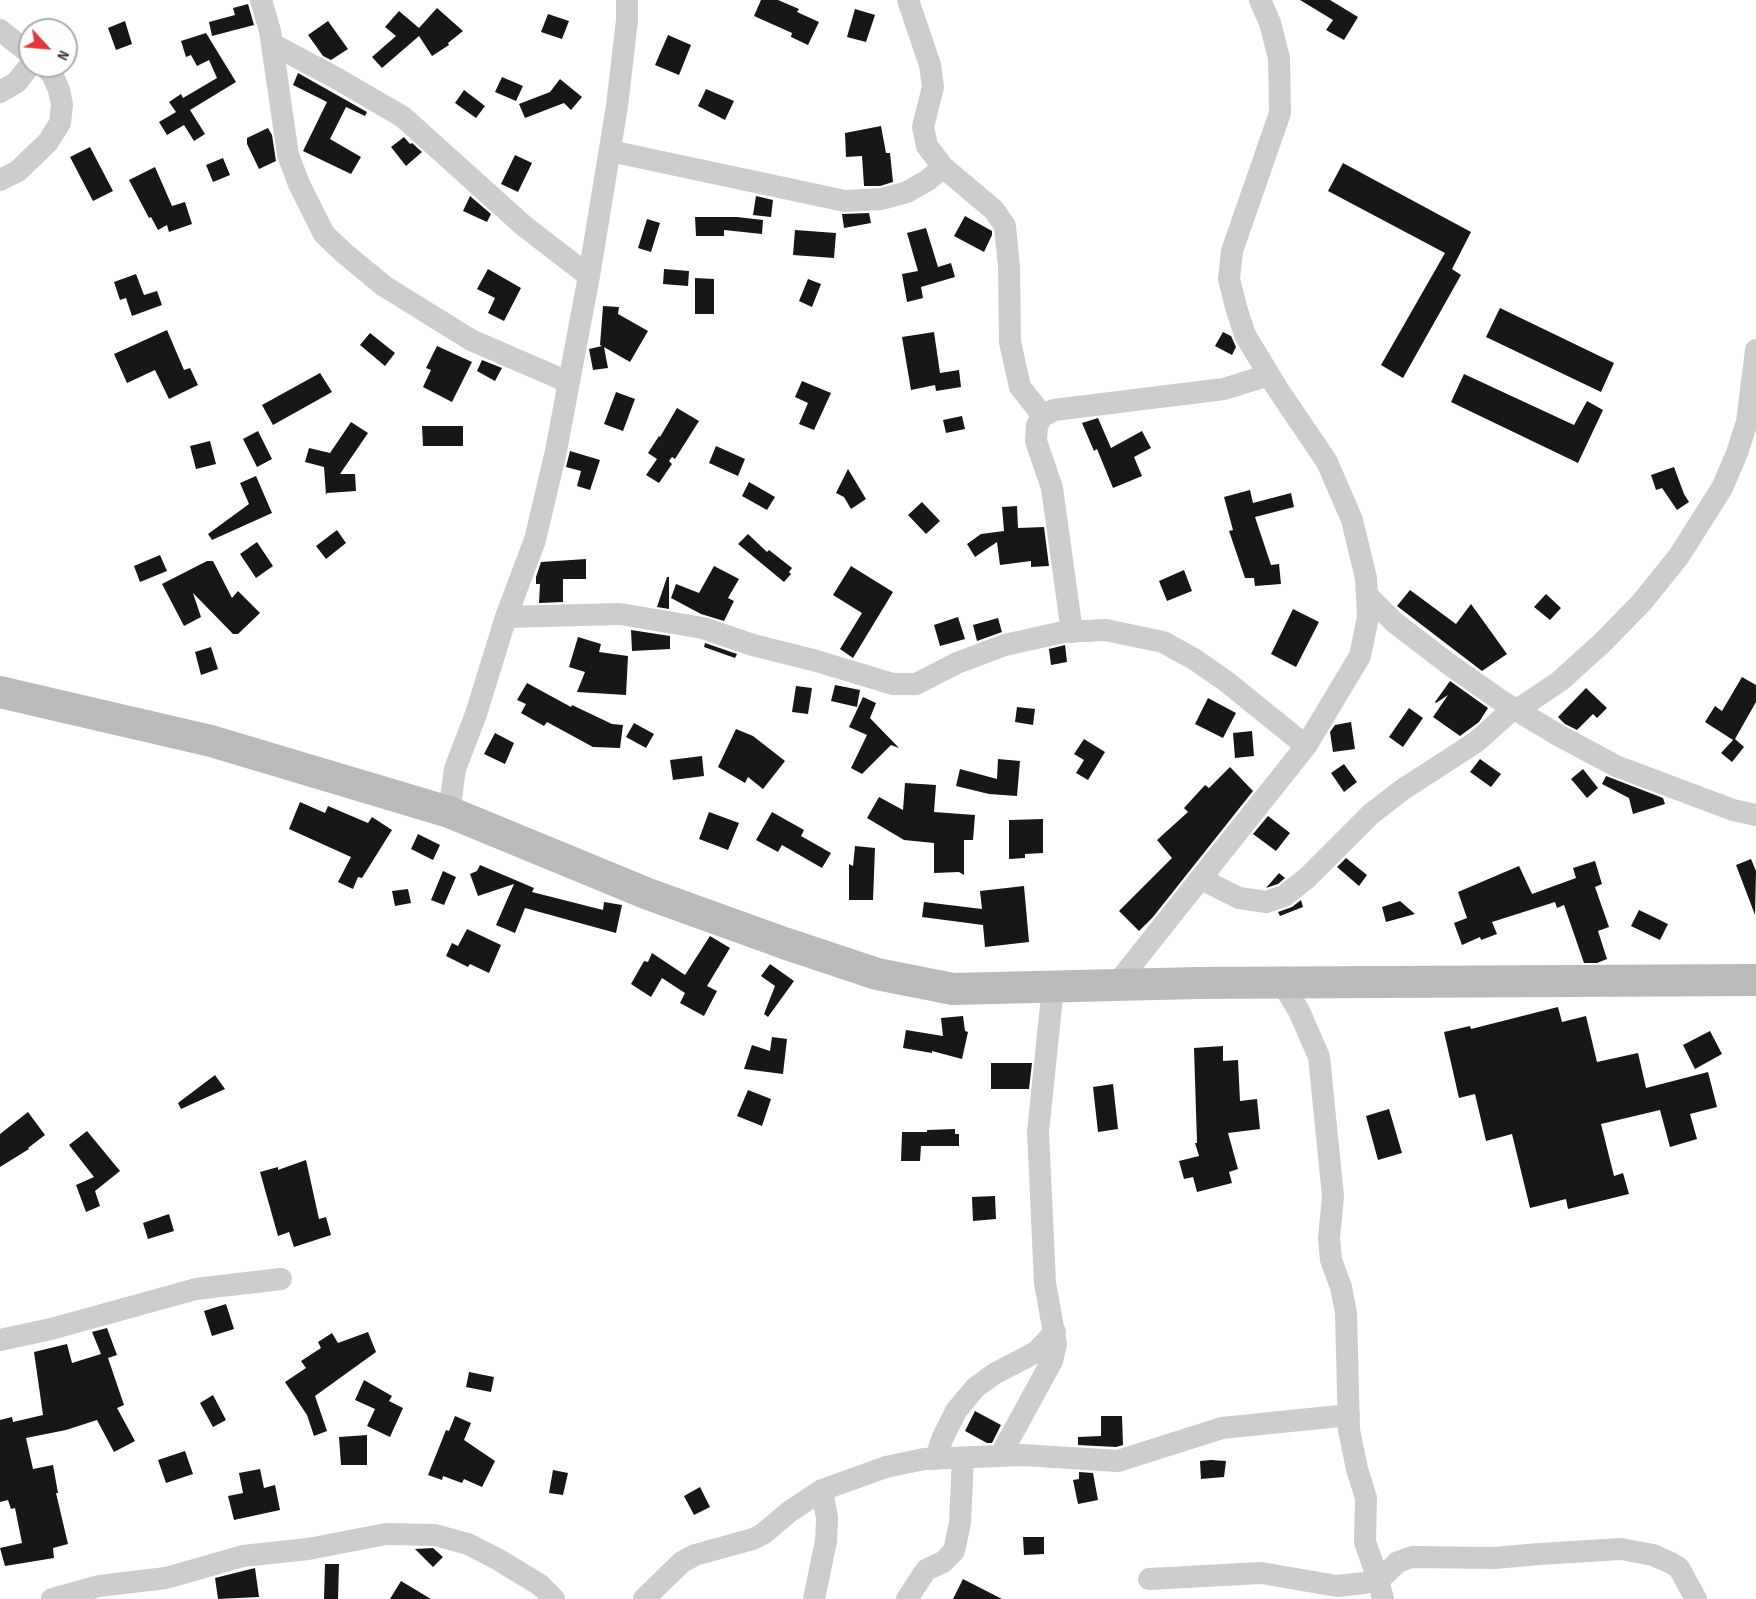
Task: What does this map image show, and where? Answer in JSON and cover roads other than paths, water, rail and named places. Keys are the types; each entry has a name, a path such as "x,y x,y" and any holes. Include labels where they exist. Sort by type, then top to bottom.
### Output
{"street":[{"path":"261,0 270,31 288,155 299,184 324,234 344,254 384,286 471,340 568,382"},
{"path":"449,812 455,769 476,714 506,617 535,540 556,451 610,151 625,42 627,0"},
{"path":"908,0 930,65 933,87 922,127 927,146 943,167 994,210 1005,226 1009,267 1011,342 1020,387 1042,416"},
{"path":"1115,986 1306,746 1360,656 1368,617 1366,578 1352,520 1327,462 1245,335 1230,279 1232,251 1280,113 1279,58 1270,23 1260,0"},
{"path":"0,30 18,44"},
{"path":"272,45 336,78 403,117 524,226 589,276"},
{"path":"0,92 20,78"},
{"path":"0,180 18,171 48,142 60,123 62,105 54,78"},
{"path":"610,151 845,201 882,199 907,192 928,180 943,167"},
{"path":"1201,879 1239,898 1266,902 1284,896 1307,878 1371,814 1402,790 1476,742 1516,709 1560,681 1602,643 1642,602 1678,556 1722,488 1747,422 1756,350"},
{"path":"1072,632 1052,488 1036,441 1037,425 1042,416 1054,410 1224,389 1269,375"},
{"path":"1367,596 1394,622 1450,665 1558,735 1616,766 1733,810 1756,815"},
{"path":"506,617 620,614 682,624 703,628 753,645 893,684 916,684 957,663 1005,645 1072,632 1106,630 1162,642 1194,659 1227,682 1306,746"},
{"path":"0,692 210,741 449,812 648,894 877,974 953,989 1282,983 1756,980"},
{"path":"1282,983 1299,1011 1319,1057 1332,1196 1329,1238 1331,1260 1341,1287 1346,1313 1349,1430 1357,1469 1366,1497 1365,1542 1381,1589"},
{"path":"1000,1456 1052,1361 1056,1344 1045,1282 1038,1132 1053,987"},
{"path":"0,1340 51,1329 196,1289 281,1279"},
{"path":"935,1459 956,1411 975,1389 994,1374 1036,1352 1055,1332"},
{"path":"644,1599 682,1562 695,1555 753,1539 822,1490 886,1467 935,1459 1023,1455 1118,1461 1222,1428 1349,1415"},
{"path":"907,1599 926,1570 943,1562 954,1551 960,1523 963,1458"},
{"path":"814,1599 826,1541 827,1518 822,1490"},
{"path":"52,1599 99,1586 166,1578 243,1556 308,1549 396,1534 435,1535 468,1544 540,1585 554,1599"},
{"path":"1381,1589 1398,1562 1412,1557 1495,1558 1621,1549 1653,1555 1679,1568 1696,1599"},
{"path":"1149,1579 1261,1573 1337,1586 1364,1583 1381,1589"}]}
